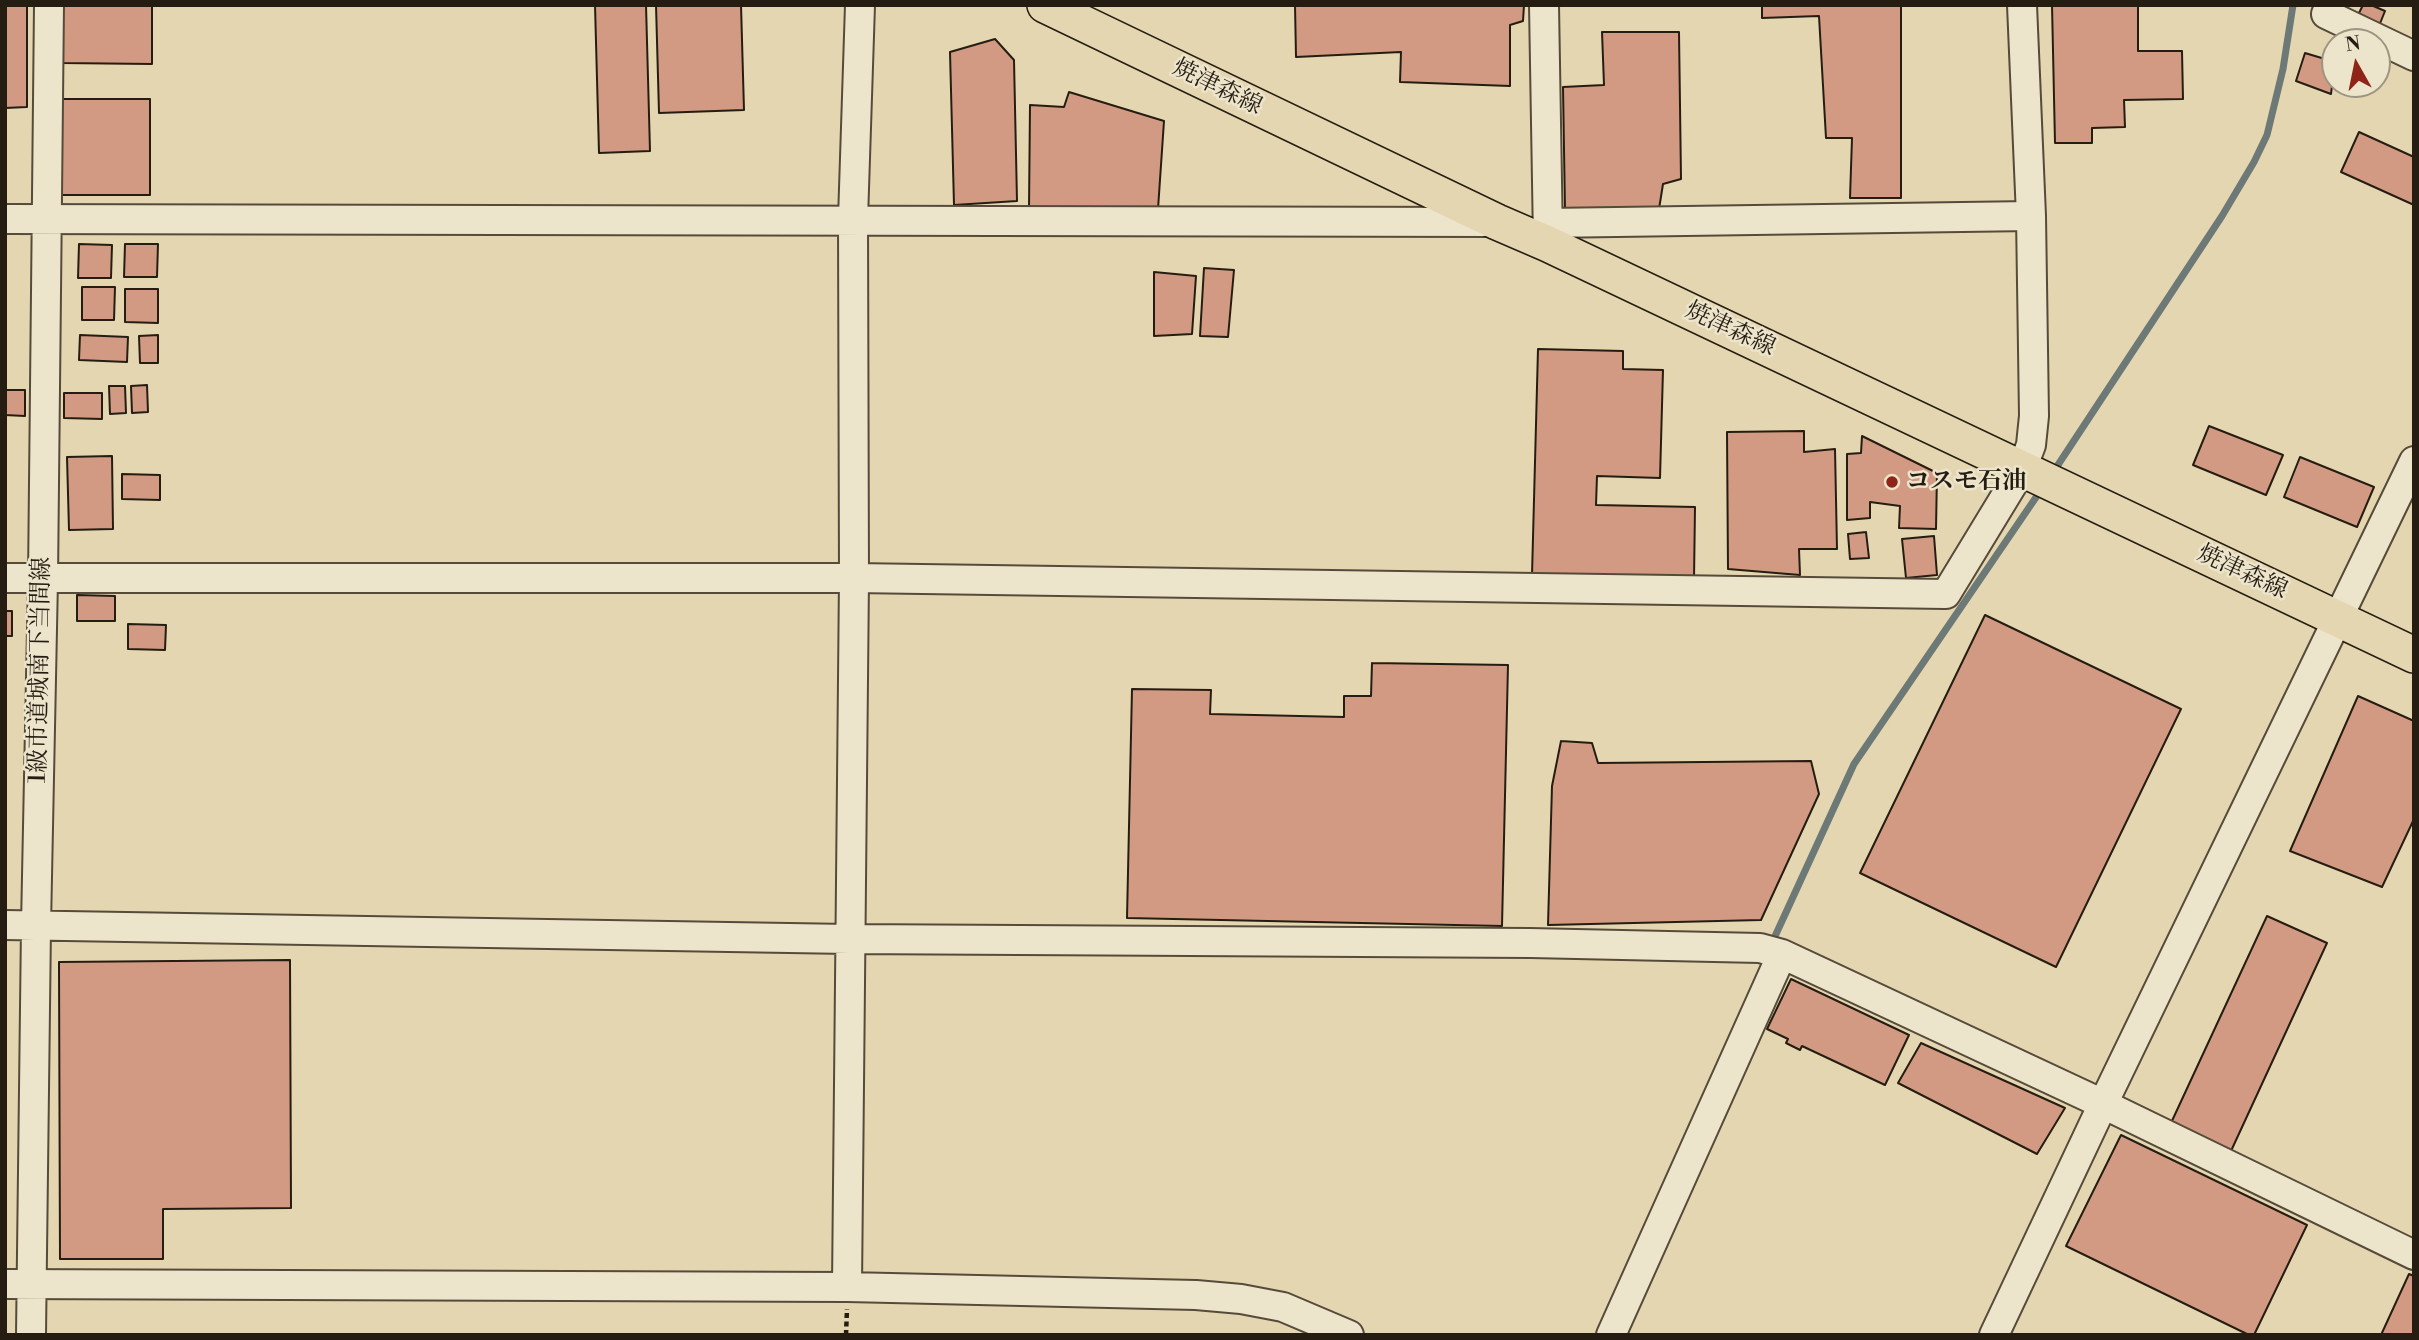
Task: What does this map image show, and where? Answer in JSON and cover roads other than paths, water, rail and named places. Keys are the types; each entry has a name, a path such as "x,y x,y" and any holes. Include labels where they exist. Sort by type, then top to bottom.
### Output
{"main road":[{"name":"焼津森線","path":"1045,5 1497,222 1547,234 2022,469 2414,655"}],"street":[{"name":"1級市道城南下当間線","path":"31,1335 18,1284 36,926 43,579 49,5"},
{"path":"847,1287 854,578 853,219 860,5"},
{"path":"1544,5 1547,234 2031,216"},
{"path":"5,578 854,578 1946,594 2022,469 2031,445 2034,416 2031,216 2022,5"},
{"path":"2326,14 2414,56"},
{"path":"5,219 1497,222"},
{"path":"1994,1335 2414,461"},
{"path":"5,925 849,939 1530,943 1771,951 2103,1104 2414,1255"},
{"path":"1611,1335 1771,951"},
{"path":"18,1284 847,1287 1196,1295 1241,1299 1283,1307 1349,1335"}],"waterway":[{"path":"2052,474 2222,216 2254,162 2267,135 2283,69 2293,5"},
{"path":"1771,945 1854,764 2041,490"}],"place":[{"name":"コスモ石油","path":"1892,482"}]}
